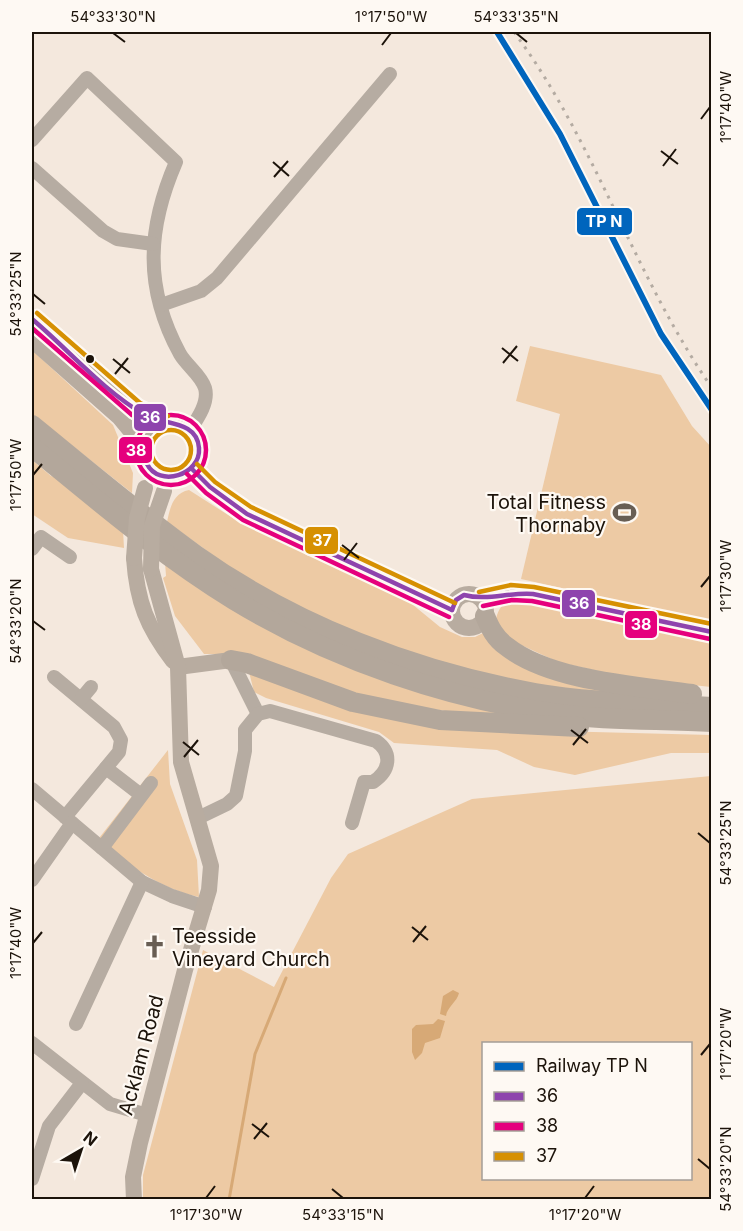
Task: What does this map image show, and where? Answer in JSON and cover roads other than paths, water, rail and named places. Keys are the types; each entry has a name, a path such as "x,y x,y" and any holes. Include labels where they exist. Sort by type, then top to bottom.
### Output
{"highway":[{"path":"32,425 206,561 287,610 378,650 485,683 537,693 592,700 711,706"},
{"path":"32,447 207,582 280,626 356,659 461,694 511,706 567,715 711,722"},
{"path":"483,608 493,634 505,646 536,663 589,679 711,698"},
{"path":"231,660 247,663 353,702 440,720 514,725 692,730 711,728"}],"main road":[{"path":"32,320 136,409 165,423 183,425 190,430 199,444 197,462 185,473 161,476 147,465"},
{"path":"32,340 119,417 143,446 147,465 145,488 137,518 134,558 136,578 153,635 178,667 231,660"},
{"path":"143,446 150,431 165,423"},
{"path":"185,473 248,516 348,559 452,610"},
{"name":"Acklam Road","path":"134,1200 133,1177 147,1115 205,907 211,866 181,762 178,667 152,569 152,526 164,491 185,473"},
{"path":"483,608 464,595 456,600 452,610 454,620 468,628 479,625 483,608 512,592 533,594 711,632"}],"street":[{"path":"161,305 201,291 217,278 390,74"},
{"path":"32,140 87,78 176,162 162,193 155,220 153,280 180,354 205,388 205,401 190,430"},
{"path":"32,168 103,231 117,239 153,244"},
{"path":"32,549 41,537 70,557"},
{"path":"231,660 258,714"},
{"path":"34,876 69,820 119,752 121,740 114,727 54,677"},
{"path":"81,699 91,687"},
{"path":"198,818 227,804 236,796 245,752 245,730 258,714 270,711 376,741 384,746 387,754 386,770 373,782 364,782 352,823"},
{"path":"106,768 141,795"},
{"path":"102,848 151,783"},
{"path":"32,789 142,882 172,896 205,907"},
{"path":"76,1024 142,882"},
{"path":"32,1043 110,1104 147,1115"},
{"path":"32,1179 50,1126 82,1083"}],"waterway":[{"path":"229,1200 255,1054 286,978"}],"railway":[{"path":"514,32 543,74 568,118 636,255 684,345 712,388"}],"place":[{"name":"Total Fitness Thornaby","path":"624,513"},
{"name":"Teesside Vineyard Church","path":"154,947"}]}
